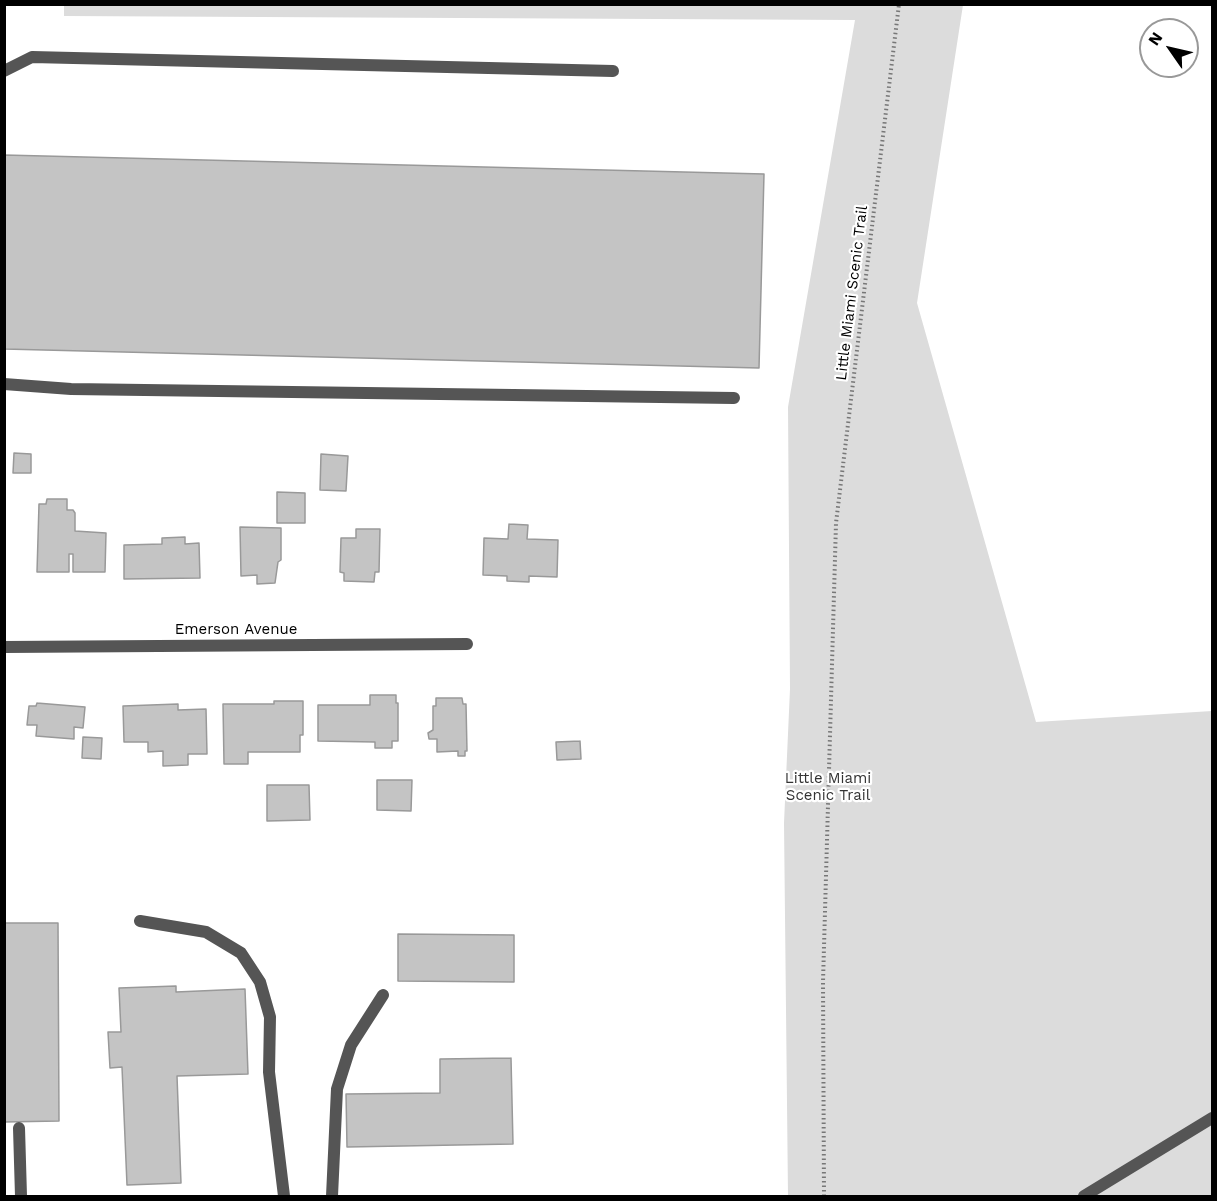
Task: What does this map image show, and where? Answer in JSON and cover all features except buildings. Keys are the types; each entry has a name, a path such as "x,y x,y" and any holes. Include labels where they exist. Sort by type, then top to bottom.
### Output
{"street":[{"path":"4,72 32,57 613,71"},
{"path":"4,384 71,389 734,398"},
{"name":"Emerson Avenue","path":"4,646 468,644"},
{"path":"140,921 206,932 241,953 260,982 270,1017 269,1072 284,1197"},
{"path":"332,1197 337,1089 351,1045 383,995"},
{"path":"1084,1197 1212,1118"},
{"path":"19,1128 21,1197"}],"path":[{"name":"Little Miami Scenic Trail","path":"824,1197 824,982 836,523 899,4"}],"green space":[{"path":"64,5 963,5 917,303 1036,722 1212,711 1212,1196 788,1196 784,823 790,689 788,407 855,20 64,16"}]}
